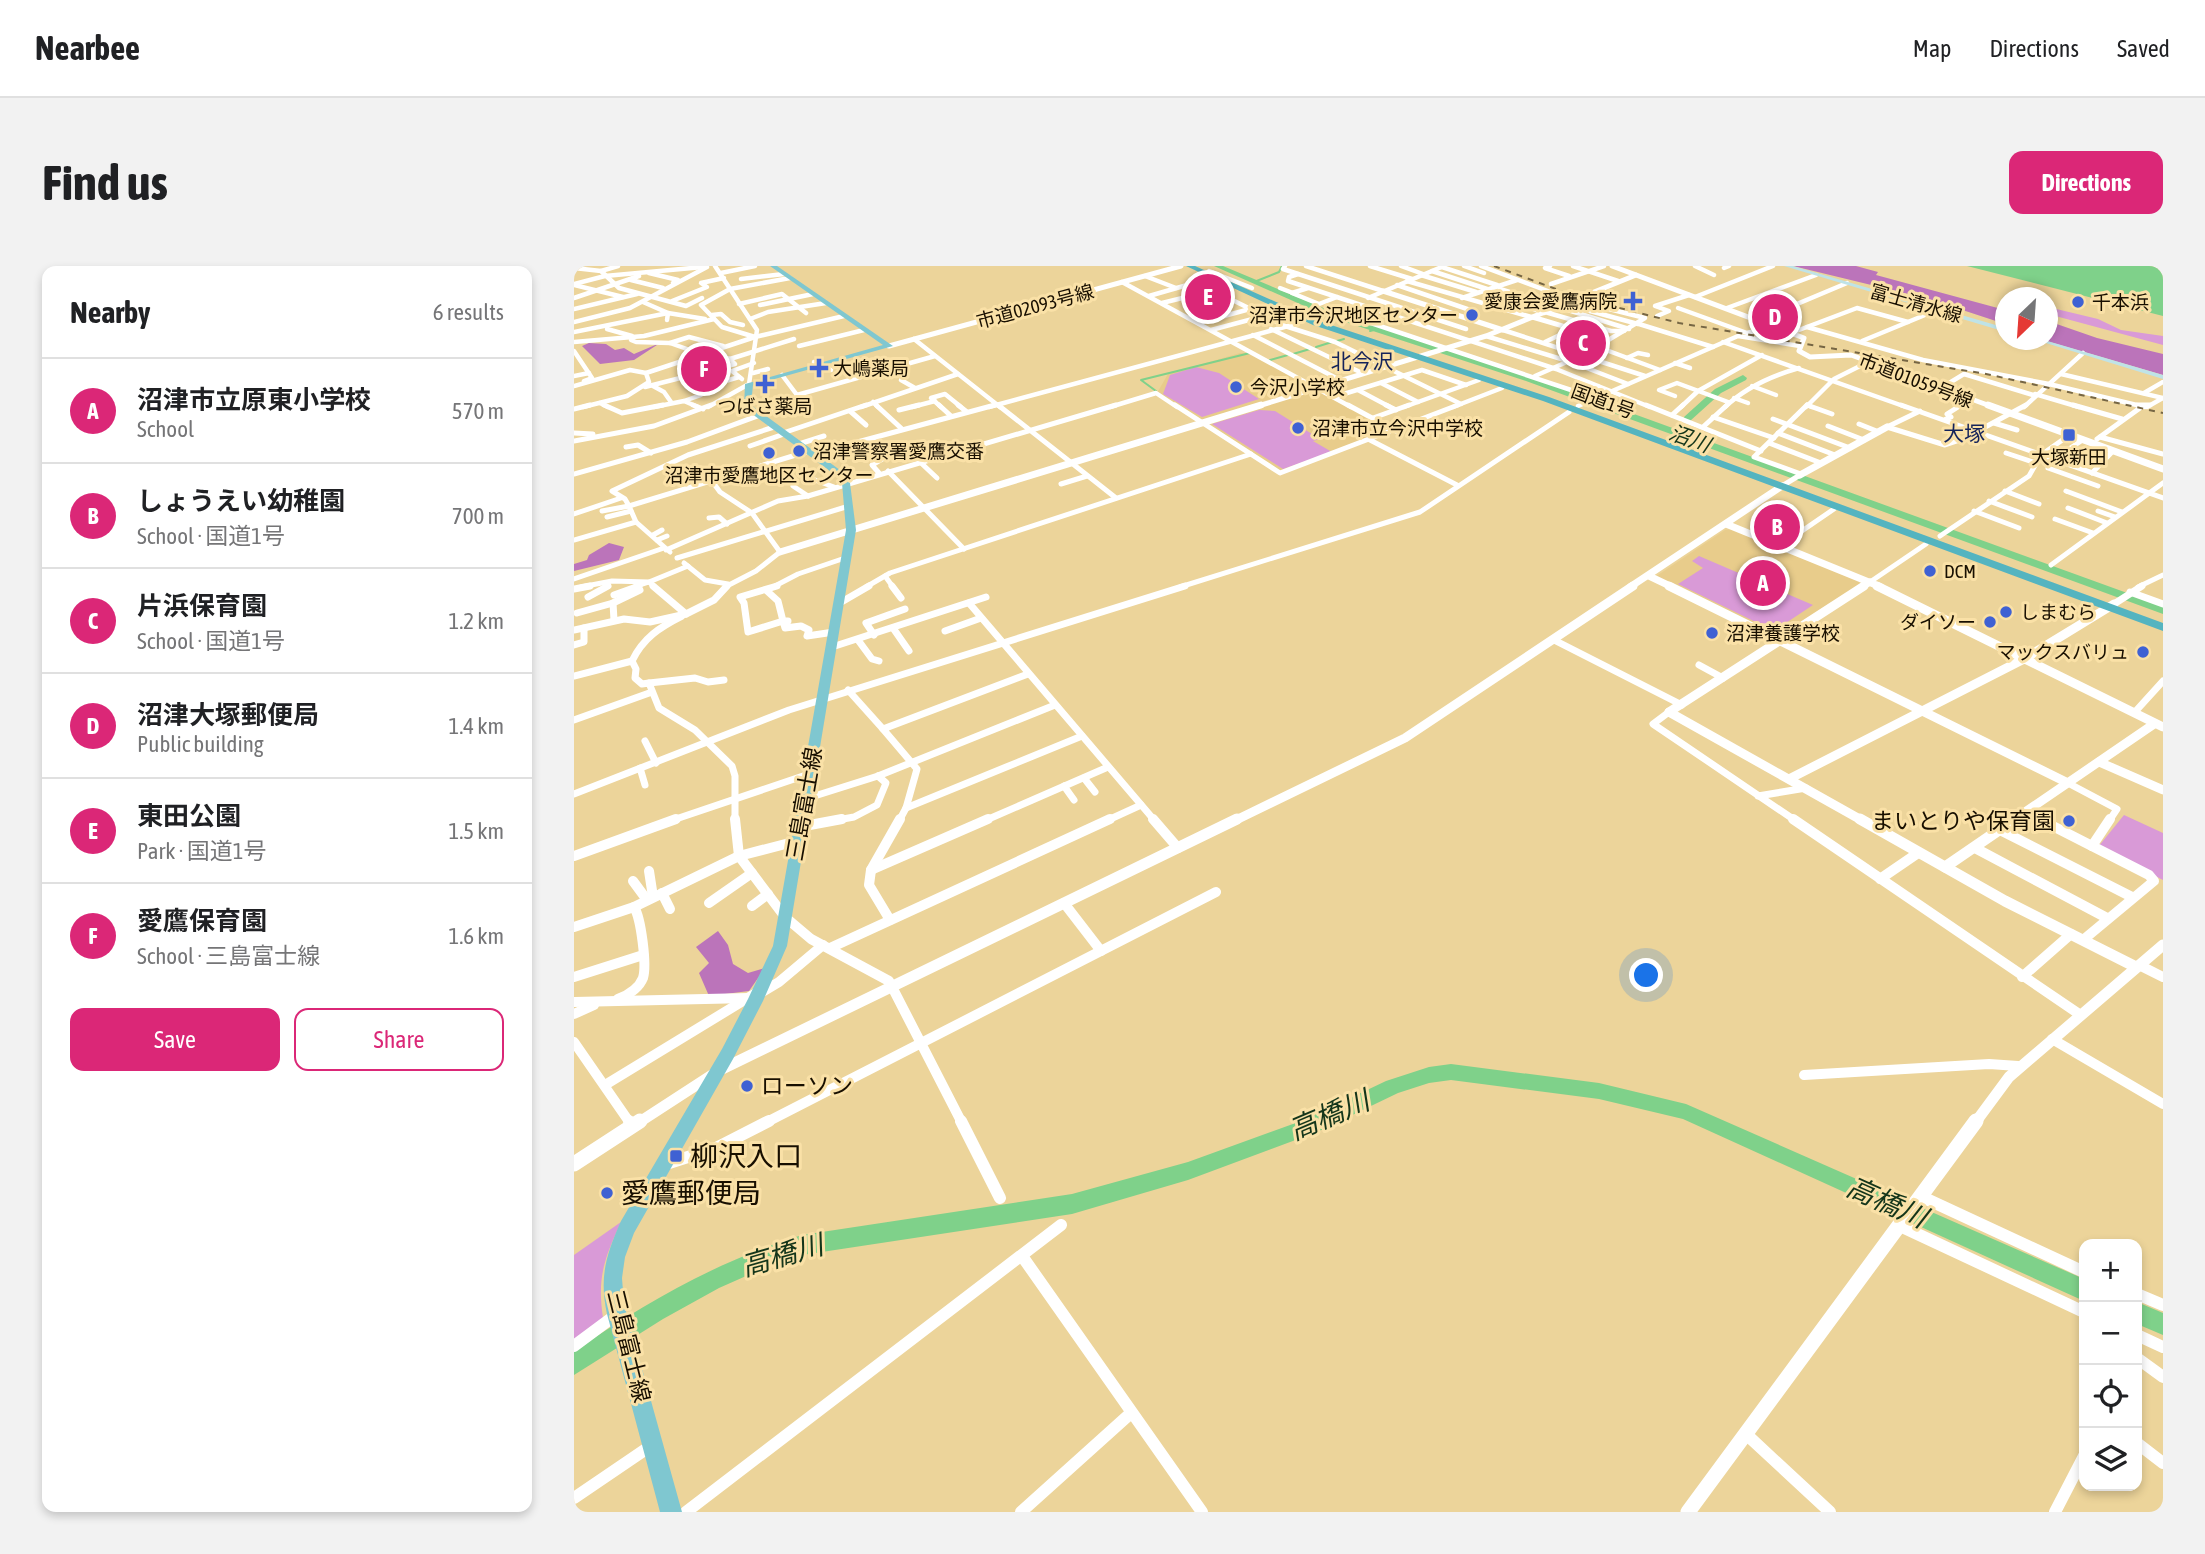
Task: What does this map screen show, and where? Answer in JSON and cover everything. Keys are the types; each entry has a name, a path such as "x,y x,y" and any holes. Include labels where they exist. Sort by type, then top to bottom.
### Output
{"highway":[{"name":"国道1号","path":"1189,266 1304,318 1426,354 1556,402 1792,480"},
{"name":"国道1号","path":"1197,266 1320,321 1426,354 1792,480 2163,625"}],"main road":[{"name":"富士清水線","path":"1787,266 1995,327"},
{"path":"781,272 889,346"},
{"path":"840,485 841,475 780,431 746,402 748,379 782,375 817,363 889,346"},
{"path":"2058,346 2163,379"},
{"name":"三島富士線","path":"671,1512 617,1315 612,1291 612,1271 620,1245 718,1071 780,946 851,530 849,506 840,485"}],"street":[{"path":"601,271 618,266"},
{"path":"574,320 616,313 643,302 708,266"},
{"path":"576,296 668,267 708,266 722,275 750,320 756,336 757,350 748,379"},
{"path":"672,301 707,287 701,283 734,270 755,266"},
{"name":"市道02093号線","path":"889,346 1181,266"},
{"path":"1285,266 1283,269 1466,329"},
{"path":"1308,266 1503,330 1586,354 1645,376"},
{"path":"1370,266 1407,281 1604,343"},
{"path":"1404,266 1476,292"},
{"path":"1598,386 1580,393 1335,311 1443,266 1555,308 1627,330"},
{"path":"1464,266 1565,304 1713,347"},
{"path":"1481,266 1574,300 1645,318 1571,362 1535,376"},
{"path":"1550,266 1545,268 1569,276"},
{"path":"1573,266 1618,281"},
{"path":"1550,284 1604,266"},
{"path":"1612,266 1804,338 1800,346 1738,336"},
{"path":"1695,266 1696,269 1714,275"},
{"path":"1756,266 1765,269"},
{"path":"1669,311 1655,306 1694,296 1773,266"},
{"path":"574,268 589,267 601,271 614,285"},
{"path":"668,267 692,276"},
{"path":"734,270 743,278 781,272"},
{"path":"574,285 606,276 655,271"},
{"path":"1209,271 1219,272 1252,288"},
{"path":"1431,271 1544,313 1611,331 1627,330"},
{"path":"767,285 781,272"},
{"path":"574,309 636,294 648,294 678,280 649,273"},
{"path":"1298,274 1289,276 1288,281 1556,369 1761,451"},
{"path":"574,676 632,661 648,634 714,600 728,584 756,571 780,552 1503,330 1636,275"},
{"path":"1727,309 1816,275"},
{"path":"759,276 760,285"},
{"path":"1145,276 1175,288"},
{"path":"1293,293 1339,277"},
{"path":"1149,296 1208,279 1228,287 1162,303"},
{"path":"590,280 686,306 702,298"},
{"path":"629,280 663,288"},
{"path":"1472,300 1488,291 1518,281"},
{"path":"1122,282 1396,431"},
{"path":"1759,320 1847,283"},
{"path":"574,285 625,298"},
{"path":"756,336 722,327 701,305 730,289 767,285 806,313"},
{"path":"1396,285 1473,311"},
{"path":"1280,288 1319,304 1337,297"},
{"path":"1431,288 1483,307 1593,335 1530,319"},
{"path":"707,291 721,293"},
{"path":"1214,291 1272,320 1335,342 1461,404"},
{"path":"1463,297 1488,291"},
{"path":"764,295 780,293"},
{"path":"574,342 602,343 669,331 780,293"},
{"path":"741,307 813,294"},
{"path":"686,295 710,299"},
{"path":"576,296 607,303"},
{"path":"1657,316 1694,296"},
{"path":"574,320 650,297"},
{"path":"1189,297 1225,316"},
{"path":"643,302 668,313 712,318"},
{"path":"731,330 768,312 810,308 826,303"},
{"path":"1461,316 1483,307"},
{"path":"1678,307 1747,333"},
{"path":"1791,332 1857,308 1908,323"},
{"path":"574,309 616,313"},
{"path":"1198,323 1251,309"},
{"path":"1391,329 1440,309"},
{"path":"1861,341 1937,310"},
{"path":"1680,314 1689,311"},
{"path":"667,320 668,313"},
{"path":"574,332 668,313"},
{"path":"721,314 730,322 743,325"},
{"path":"574,376 591,377 630,370 646,373 756,336 844,316"},
{"path":"1210,330 1264,316"},
{"path":"1696,319 1705,316"},
{"path":"1218,334 1272,320"},
{"path":"626,321 631,327"},
{"path":"1702,326 1716,321"},
{"path":"1451,335 1482,323"},
{"path":"607,517 807,450 929,422 1289,325"},
{"path":"574,794 822,698 1420,512 1457,485 1592,399 1723,342 1774,326"},
{"path":"1807,327 1923,360 2049,384 2146,407 2163,398"},
{"path":"1271,329 1363,373"},
{"path":"607,330 632,336"},
{"path":"799,346 864,330"},
{"path":"852,332 863,339"},
{"path":"1496,363 1566,332"},
{"path":"1253,335 1340,380"},
{"path":"1486,335 1571,362 1628,384"},
{"path":"632,336 631,341 670,343 730,359 794,339"},
{"path":"670,343 689,337 723,346"},
{"path":"1560,347 1581,337"},
{"path":"914,339 1116,498"},
{"path":"1680,347 1694,341"},
{"path":"589,342 574,350 591,377"},
{"path":"1723,342 1834,379 2163,498"},
{"path":"1742,349 1759,345"},
{"name":"市道01059号線","path":"1800,346 1798,352 1805,356 1820,358 1841,353 2163,469"},
{"path":"1598,347 1660,370"},
{"path":"1627,358 1638,353 1648,355"},
{"path":"1887,427 1945,445 2020,410 2083,353"},
{"path":"1672,415 1698,391 1762,355"},
{"path":"797,395 935,356"},
{"path":"1603,361 1612,357"},
{"path":"730,359 735,364"},
{"path":"1792,480 1754,457 1834,379 1868,362"},
{"path":"748,379 732,371 754,363"},
{"path":"817,363 831,370"},
{"path":"1675,363 1690,368"},
{"path":"574,409 735,364 743,366"},
{"path":"574,368 584,365"},
{"path":"936,370 949,367"},
{"path":"1703,427 1730,400 1752,386 1799,368"},
{"path":"574,441 675,421 722,401 748,379 768,369"},
{"path":"1334,397 1422,370 1466,385"},
{"path":"645,387 649,382 646,373"},
{"path":"728,584 705,580 665,549 636,522 630,508 612,491 688,455 902,397 915,388 958,374"},
{"path":"1941,388 1964,374 2122,419"},
{"path":"2062,374 2100,387 2163,398"},
{"path":"574,474 709,435 754,411 796,401 797,395 782,375"},
{"path":"574,385 591,377"},
{"path":"914,377 945,394 967,412"},
{"path":"600,403 622,413 684,401 701,394 699,389 748,379"},
{"path":"2144,393 2163,379"},
{"path":"901,380 915,388"},
{"path":"1373,418 1479,380"},
{"path":"1381,383 1418,402"},
{"path":"1675,396 1660,390 1677,383 1730,400 1748,401"},
{"path":"835,384 843,389"},
{"path":"1752,386 1776,395"},
{"path":"653,387 664,392 671,402"},
{"path":"2154,387 2163,390"},
{"path":"574,579 665,549 778,501 807,496 1156,393 1280,473 1396,431 1502,388"},
{"path":"1358,390 1396,410"},
{"path":"945,394 931,398 951,416"},
{"path":"585,407 579,402 589,399"},
{"path":"684,401 703,409"},
{"path":"722,401 754,411"},
{"path":"899,410 934,401"},
{"path":"841,402 866,425"},
{"path":"874,404 902,429"},
{"path":"633,405 641,409"},
{"path":"1807,405 1832,414"},
{"path":"1945,419 1958,407"},
{"path":"2090,444 2140,408"},
{"path":"603,411 611,409"},
{"path":"574,1164 718,1071 1405,738 1792,480 1920,411"},
{"path":"920,414 929,422"},
{"path":"1713,417 1835,455"},
{"path":"1773,419 1850,448"},
{"path":"1858,424 1879,432"},
{"path":"1994,424 2017,430"},
{"path":"1828,426 1864,440"},
{"path":"701,431 709,435"},
{"path":"750,446 780,431"},
{"path":"574,433 610,437"},
{"path":"807,450 824,436"},
{"path":"1940,535 2029,476 2041,454 2068,436"},
{"path":"2100,437 2163,454"},
{"path":"1774,438 1821,463"},
{"path":"1370,440 1457,485"},
{"path":"2063,453 2081,441"},
{"path":"626,447 638,444 651,453"},
{"path":"673,446 688,455"},
{"path":"2092,473 2112,452"},
{"path":"2006,453 2036,464"},
{"path":"838,604 885,576 1251,454"},
{"path":"879,473 872,465 889,455"},
{"path":"909,456 937,478"},
{"path":"2048,468 2098,486"},
{"path":"2070,478 2083,470"},
{"path":"888,471 964,549"},
{"path":"1061,484 1087,476"},
{"path":"815,480 840,485"},
{"path":"712,481 720,492 752,513 780,552"},
{"path":"2051,565 2163,483"},
{"path":"793,486 807,496"},
{"path":"2005,491 2039,504"},
{"path":"2066,491 2122,512"},
{"path":"574,514 621,498"},
{"path":"1989,502 2032,517"},
{"path":"677,558 805,516 817,516 849,506"},
{"path":"602,511 630,508"},
{"path":"2068,508 2107,523"},
{"path":"1780,546 1833,509"},
{"path":"1975,511 2019,528"},
{"path":"2098,511 2115,517"},
{"path":"817,516 825,524"},
{"path":"709,518 721,518 727,524"},
{"path":"2055,519 2093,533"},
{"path":"574,540 636,522"},
{"path":"1726,524 1870,582 2159,726"},
{"path":"655,538 665,533"},
{"path":"744,538 750,544"},
{"path":"1926,544 1653,724 2079,1014"},
{"path":"713,547 721,556"},
{"path":"834,632 807,636 809,630 783,621 748,632 744,604 740,597 845,558"},
{"path":"577,612 688,566"},
{"path":"786,567 798,574"},
{"path":"1789,779 2024,659 2115,604 2129,592 2163,575"},
{"path":"885,576 901,598"},
{"path":"1649,576 1924,710 2118,809 2092,846"},
{"path":"737,580 764,590 778,601 783,621"},
{"path":"588,597 607,586 629,581"},
{"path":"574,589 629,581 650,582 684,615"},
{"path":"2129,592 2163,604"},
{"path":"832,647 986,597"},
{"path":"613,599 614,620"},
{"path":"969,603 1178,848"},
{"path":"873,635 866,623 905,610"},
{"path":"574,629 614,620 631,618 650,622 684,615"},
{"path":"945,631 981,618"},
{"path":"574,645 584,642 584,628"},
{"path":"893,628 909,651"},
{"path":"859,640 872,659 879,661"},
{"path":"1554,640 1682,705"},
{"path":"632,661 636,668 635,678 650,688 659,708 695,730 732,766 735,776 733,802 739,856 785,917 827,946 883,975 922,1043 1000,1198"},
{"path":"1699,665 1723,678"},
{"path":"883,729 1028,674"},
{"path":"574,720 650,688 695,678 708,682 724,681"},
{"path":"2134,713 2163,681"},
{"path":"848,690 918,769 905,808 871,870 869,885 890,920"},
{"path":"805,799 878,776 1055,705"},
{"path":"1669,712 1918,853 2071,934 2163,977"},
{"path":"1945,867 2066,782 2159,726"},
{"path":"905,808 1082,736"},
{"path":"645,741 656,763"},
{"path":"2099,762 2163,790"},
{"path":"871,870 1108,767"},
{"path":"640,768 645,785"},
{"path":"574,856 809,774"},
{"path":"574,927 634,907 739,856 854,817 877,805 886,783 878,776"},
{"path":"1084,778 1095,792"},
{"path":"1064,786 1074,800"},
{"path":"1758,796 1806,789"},
{"path":"605,1085 779,982 827,946 1141,805"},
{"path":"2024,812 2150,875 2154,881 2083,940"},
{"path":"2000,830 2132,897"},
{"path":"1975,848 2107,918"},
{"path":"1880,880 1918,853"},
{"path":"649,871 654,897"},
{"path":"709,902 752,873"},
{"path":"633,881 670,909"},
{"path":"664,1164 716,1148 1216,892"},
{"path":"752,906 768,894"},
{"path":"1064,903 1101,951"},
{"path":"615,1001 631,993 640,983 640,917 634,907"},
{"path":"2022,977 2071,934"},
{"path":"1688,1512 2018,1066 2163,945"},
{"path":"574,978 640,956"},
{"path":"574,1014 594,1005 615,1001 756,994"},
{"path":"574,1002 583,1001 594,1005"},
{"path":"2052,1039 2163,1104"},
{"path":"574,1042 632,1126"},
{"path":"1804,1075 1989,1064 2018,1066"},
{"path":"1918,1198 2079,1270"},
{"path":"686,1512 1061,1225"},
{"path":"1898,1225 2079,1310"},
{"path":"1022,1256 1202,1512"},
{"path":"2142,1296 2162,1303"},
{"path":"574,1346 617,1315"},
{"path":"2142,1341 2163,1347"},
{"path":"2142,1362 2163,1377"},
{"path":"1021,1512 1131,1413"},
{"path":"1746,1434 1830,1512"},
{"path":"574,1498 654,1444"},
{"path":"2142,1447 2163,1463"},
{"path":"2055,1512 2079,1466"}],"shaded area":[{"path":"1793,266 1856,266 1878,272 1876,275 1995,307 1995,321 1929,299"},
{"path":"1967,266 2163,266 2163,316 2058,289 2058,287"},
{"path":"2058,309 2098,319 2121,330 2163,336 2163,345 2058,317"},
{"path":"2058,324 2097,338 2163,354 2163,375 2058,344"},
{"path":"589,343 606,344 615,350 624,348 634,354 660,343 634,360 600,364 582,346"},
{"name":"今沢小学校","path":"1240,353 1249,353 1311,386 1201,421 1157,393 1168,374"},
{"path":"1196,367 1219,373 1259,399 1202,417 1163,394 1170,375"},
{"name":"沼津市立今沢中学校","path":"1316,389 1393,431 1280,472 1204,424"},
{"path":"1259,410 1275,411 1320,439 1313,441 1332,452 1283,469 1212,424"},
{"path":"1732,529 1859,581 1860,584 1779,636 1655,577 1725,530"},
{"path":"609,543 624,547 619,560 574,571 574,564 587,560 589,555"},
{"path":"1699,556 1813,605 1774,631 1678,584 1703,568 1692,561"},
{"path":"2124,815 2163,833 2163,880 2098,847"},
{"path":"718,931 728,945 733,964 748,973 765,968 749,991 709,996 699,973 709,963 696,947"},
{"path":"621,1222 603,1269 603,1318 574,1341 574,1255"}],"waterway":[{"name":"沼川","path":"1217,266 1330,314 1529,379 2163,610"},
{"path":"1254,282 1279,272 1282,266"},
{"name":"沼川","path":"1370,331 1378,329"},
{"path":"1337,341 1344,339"},
{"path":"1316,347 1332,342"},
{"path":"1293,354 1310,349"},
{"path":"1156,391 1141,380 1250,353"},
{"path":"1270,360 1288,355"},
{"path":"1687,419 1718,391 1743,378"},
{"path":"946,452 960,449"},
{"name":"高橋川","path":"574,1364 683,1295 771,1255 802,1245 1072,1204 1188,1171 1310,1126 1393,1087 1429,1075 1451,1072 1599,1091 1686,1112 2079,1288"},
{"name":"高橋川","path":"2142,1315 2163,1324"}],"railway":[{"path":"1494,266 1580,298 1679,323 1986,374 2163,413"}],"place":[{"name":"東田公園","path":"1208,297"},
{"name":"愛康会愛鷹病院","path":"1633,301"},
{"name":"千本浜","path":"2078,302"},
{"name":"沼津市今沢地区センター","path":"1472,315"},
{"name":"沼津大塚郵便局","path":"1775,317"},
{"name":"片浜保育園","path":"1583,343"},
{"name":"大嶋薬局","path":"819,368"},
{"name":"愛鷹保育園","path":"704,369"},
{"name":"つばさ薬局","path":"765,384"},
{"name":"今沢小学校","path":"1236,387"},
{"name":"沼津市立今沢中学校","path":"1298,428"},
{"name":"大塚新田","path":"2069,435"},
{"name":"沼津警察署愛鷹交番","path":"799,451"},
{"name":"沼津市愛鷹地区センター","path":"769,453"},
{"name":"しょうえい幼稚園","path":"1777,527"},
{"name":"DCM","path":"1930,571"},
{"name":"沼津市立原東小学校","path":"1763,583"},
{"name":"しまむら","path":"2006,612"},
{"name":"ダイソー","path":"1990,622"},
{"name":"沼津養護学校","path":"1712,633"},
{"name":"マックスバリュ","path":"2143,652"},
{"name":"まいとりや保育園","path":"2069,821"},
{"name":"ローソン","path":"747,1086"},
{"name":"柳沢入口","path":"676,1156"},
{"name":"愛鷹郵便局","path":"607,1193"}],"district":[{"name":"北今沢","path":"1362,361"},
{"name":"大塚","path":"1964,433"}]}
